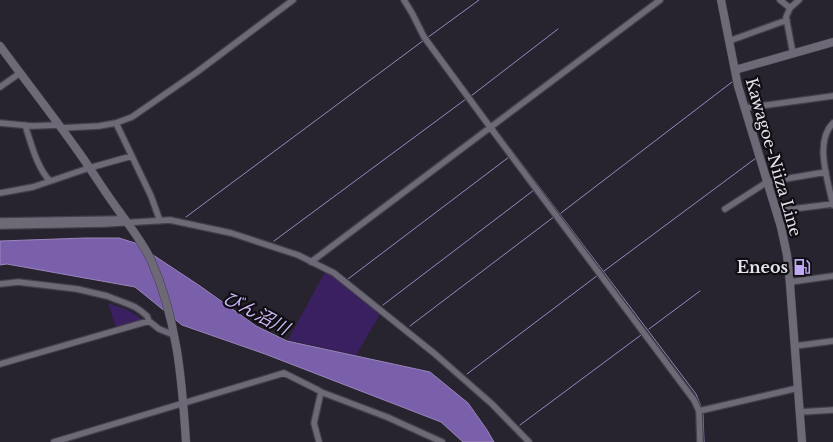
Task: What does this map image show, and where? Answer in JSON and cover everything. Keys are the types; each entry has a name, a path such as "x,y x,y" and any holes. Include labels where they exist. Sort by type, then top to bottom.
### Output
{"main road":[{"name":"Kawagoe-Niiza Line","path":"721,0 735,70 787,255 796,346 802,442"},
{"path":"735,70 833,42"},
{"path":"0,46 60,126 140,239 151,261 164,297 173,331 181,376 186,442"}],"street":[{"path":"0,123 99,126 116,123 132,117 197,72 293,0"},
{"path":"404,0 424,37 490,128 686,388 699,411 700,442"},
{"path":"311,262 660,0"},
{"path":"780,0 790,8"},
{"path":"793,54 786,17 790,8 799,0"},
{"path":"729,41 786,20"},
{"path":"0,87 20,73"},
{"path":"745,108 833,96"},
{"path":"116,123 151,196 160,221"},
{"path":"776,211 833,204 826,172 823,143 833,123"},
{"path":"25,125 40,168 44,176 50,181"},
{"path":"0,193 33,187 132,156"},
{"path":"725,209 767,182 826,172"},
{"path":"0,221 173,221 231,233 282,249 334,274 435,354 492,404 529,442"},
{"path":"0,226 127,221"},
{"path":"790,282 833,276"},
{"path":"0,284 18,282 94,293 128,304 141,311 147,316 149,321 162,330 173,331"},
{"path":"0,364 149,321"},
{"path":"796,346 833,341"},
{"path":"54,442 284,373 322,392 387,416 442,442"},
{"path":"699,411 798,388"},
{"path":"319,442 314,423 322,392"},
{"path":"800,412 833,410"}],"shaded area":[{"path":"119,238 135,243 256,326 287,341 430,372 468,403 494,442 463,442 441,422 265,354 182,325 135,287 7,264 0,265 0,241"},
{"path":"325,272 380,314 356,355 288,340"},
{"path":"108,303 128,310 143,320 116,328"}],"waterway":[{"path":"427,38 479,0"},
{"path":"471,96 558,29"},
{"path":"186,217 424,40"},
{"path":"452,71 492,124"},
{"path":"561,213 732,82"},
{"path":"274,241 466,99"},
{"path":"494,127 696,394 702,409"},
{"path":"348,279 509,157"},
{"path":"604,271 756,158"},
{"path":"383,305 534,190"},
{"path":"410,326 555,216"},
{"path":"467,374 598,275"},
{"path":"649,329 700,291"},
{"path":"520,425 641,335"},
{"path":"703,413 704,442"}],"place":[{"name":"Eneos","path":"802,267"}],"water label":[{"name":"びん沼川","path":"256,313"}]}
